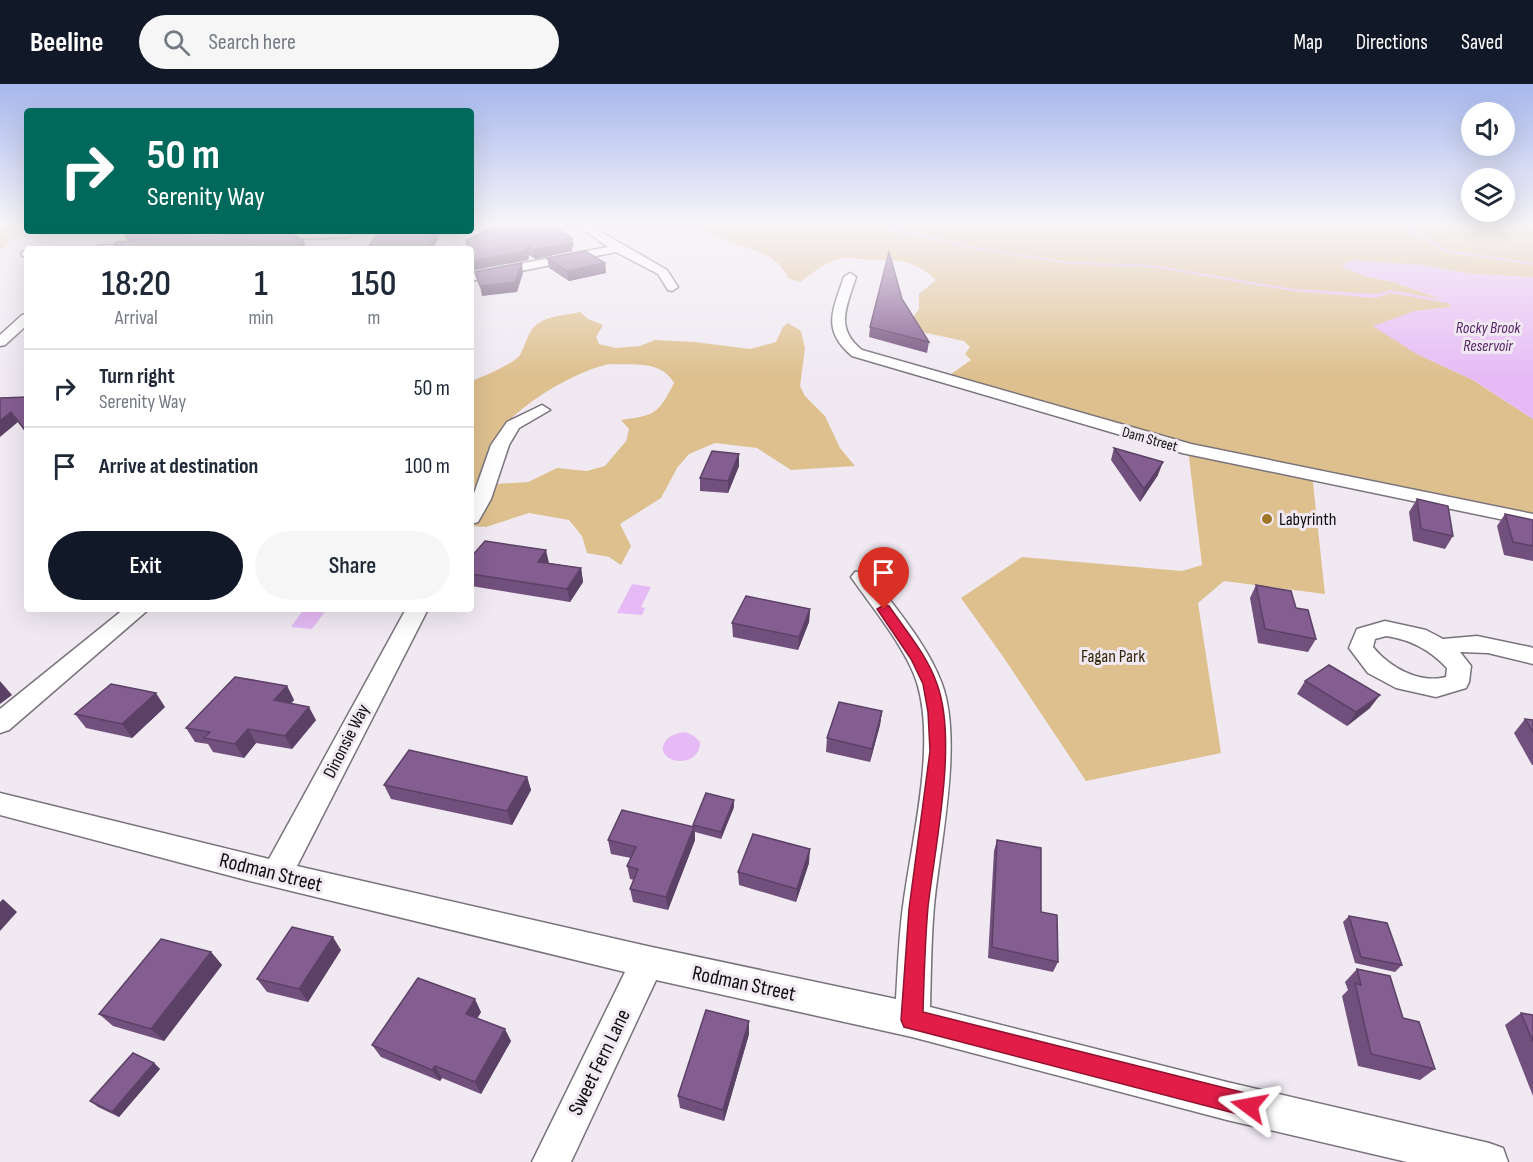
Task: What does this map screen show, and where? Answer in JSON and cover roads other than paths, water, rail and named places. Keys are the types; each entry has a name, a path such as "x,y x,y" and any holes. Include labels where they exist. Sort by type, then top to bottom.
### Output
{"street":[{"path":"665,275 672,287"},
{"name":"Dam Street","path":"850,277 837,324 844,345 857,353 1188,450 1533,520"},
{"path":"0,342 24,321"},
{"path":"474,513 482,499 500,445 513,425 542,410"},
{"path":"861,577 918,658 930,684 936,712 938,751 918,909 912,1020"},
{"path":"0,723 134,612"},
{"name":"Dinonsie Way","path":"277,874 415,612"},
{"path":"1442,647 1460,643 1493,644 1533,656"},
{"name":"Rodman Street","path":"0,804 277,874 647,962 912,1020 1204,1095 1489,1162"},
{"name":"Sweet Fern Lane","path":"551,1162 647,962"}],"water":[{"name":"Rocky Brook Reservoir","path":"1363,275 1533,277 1533,419 1473,380 1415,353 1373,326 1415,311 1452,307 1446,301 1394,282"},
{"path":"632,584 651,587 641,607 645,608 642,615 617,613"},
{"path":"302,612 325,612 312,629 291,627"},
{"path":"686,732 700,742 698,751 693,757 685,760 670,759 665,755 663,749 665,742 677,733"}],"waterway":[{"path":"1206,275 1293,290 1376,296 1391,291 1446,301"}],"place":[{"name":"Labyrinth","path":"1267,519"}],"park label":[{"name":"Fagan Park","path":"1113,656"}]}
